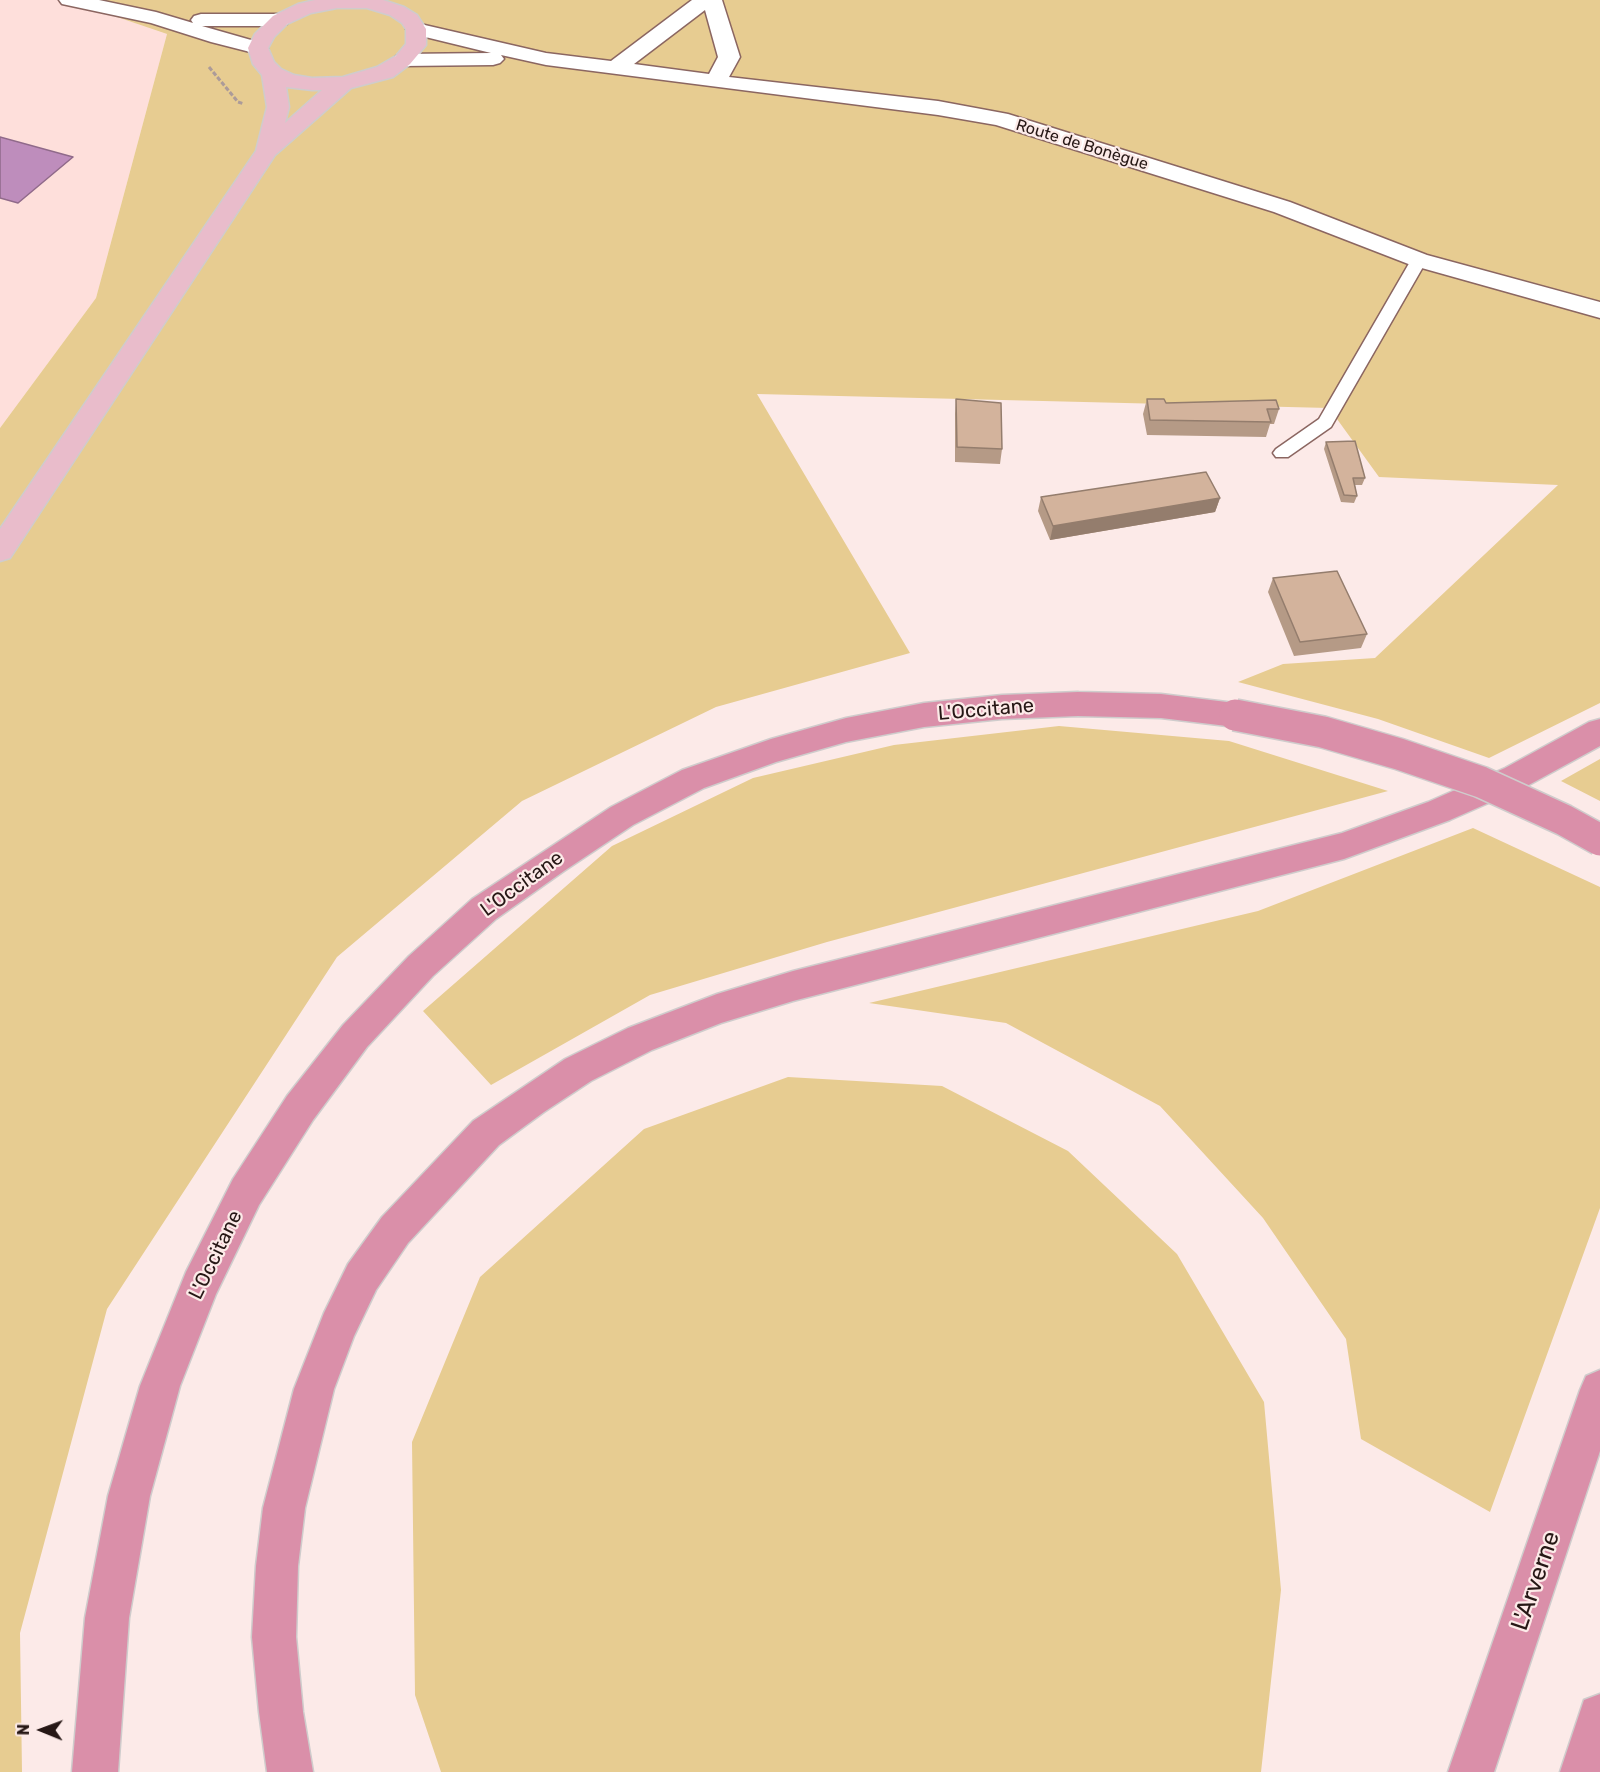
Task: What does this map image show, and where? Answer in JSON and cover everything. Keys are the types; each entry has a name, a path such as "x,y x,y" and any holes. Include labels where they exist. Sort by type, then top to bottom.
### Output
{"highway":[{"name":"L'Occitane","path":"95,1772 107,1618 129,1496 160,1386 200,1285 246,1192 300,1108 355,1036 421,966 484,909 552,861 622,816 693,779 771,751 846,730 913,717 1002,706 1078,704 1161,706 1235,715 1323,732 1399,754 1481,782 1564,820 1600,840"},
{"path":"290,1772 281,1712 274,1637 277,1566 284,1508 314,1389 338,1327 362,1277 395,1230 486,1133 531,1100 578,1070 640,1039 717,1009 793,986 1344,846 1438,811 1516,777 1600,731"},
{"name":"L'Arverne","path":"1471,1772 1600,1390"},
{"path":"1583,1772 1600,1716"}],"main road":[{"path":"339,1 398,5 416,29 416,45 403,60 385,72 343,83 312,84 289,81 273,74 264,64 258,48 265,34 280,20 305,8 339,1"},
{"path":"267,152 278,107 273,74"},
{"path":"0,551 267,152 343,83"}],"street":[{"path":"69,0 156,18 258,48"},
{"path":"615,68 705,0"},
{"path":"712,0 729,57 716,81"},
{"path":"156,18 280,20"},
{"path":"416,29 546,59"},
{"path":"403,60 546,59"},
{"name":"Route de Bonègue","path":"546,59 938,108 1000,119 1282,207 1419,260 1600,310"}],"lane":[{"path":"1281,453 1324,423 1419,260"}],"path":[{"path":"205,62 238,102 246,105"}],"shaded area":[{"path":"0,0 67,0 167,34 96,298 0,428"},
{"path":"67,0 1600,0 1600,703 1489,758 1378,719 1238,682 1283,664 1375,658 1558,485 1379,477 1329,408 757,394 910,653 716,707 522,801 337,957 107,1309 20,1633 22,1772 0,1772 0,428 96,298 167,34"},
{"path":"0,137 73,157 18,203 0,198"},
{"path":"1059,726 1229,741 1388,791 827,942 650,995 491,1085 423,1011 612,846 753,778 894,745"},
{"path":"1600,759 1600,801 1561,781"},
{"path":"1473,828 1600,887 1600,1208 1490,1512 1361,1439 1346,1339 1263,1218 1160,1106 1006,1023 869,1003 1258,911"},
{"path":"788,1077 942,1086 1068,1151 1177,1254 1264,1402 1281,1590 1261,1772 441,1772 415,1695 412,1442 480,1277 644,1129"}],"building":[{"path":"956,399 1001,403 1002,449 957,447"},
{"path":"1147,399 1164,399 1166,403 1276,400 1279,409 1267,409 1271,422 1150,420"},
{"path":"1355,441 1365,478 1353,478 1357,496 1344,495 1326,442"},
{"path":"1206,472 1220,498 1053,526 1041,497"},
{"path":"1337,571 1367,634 1300,642 1273,578"}]}
